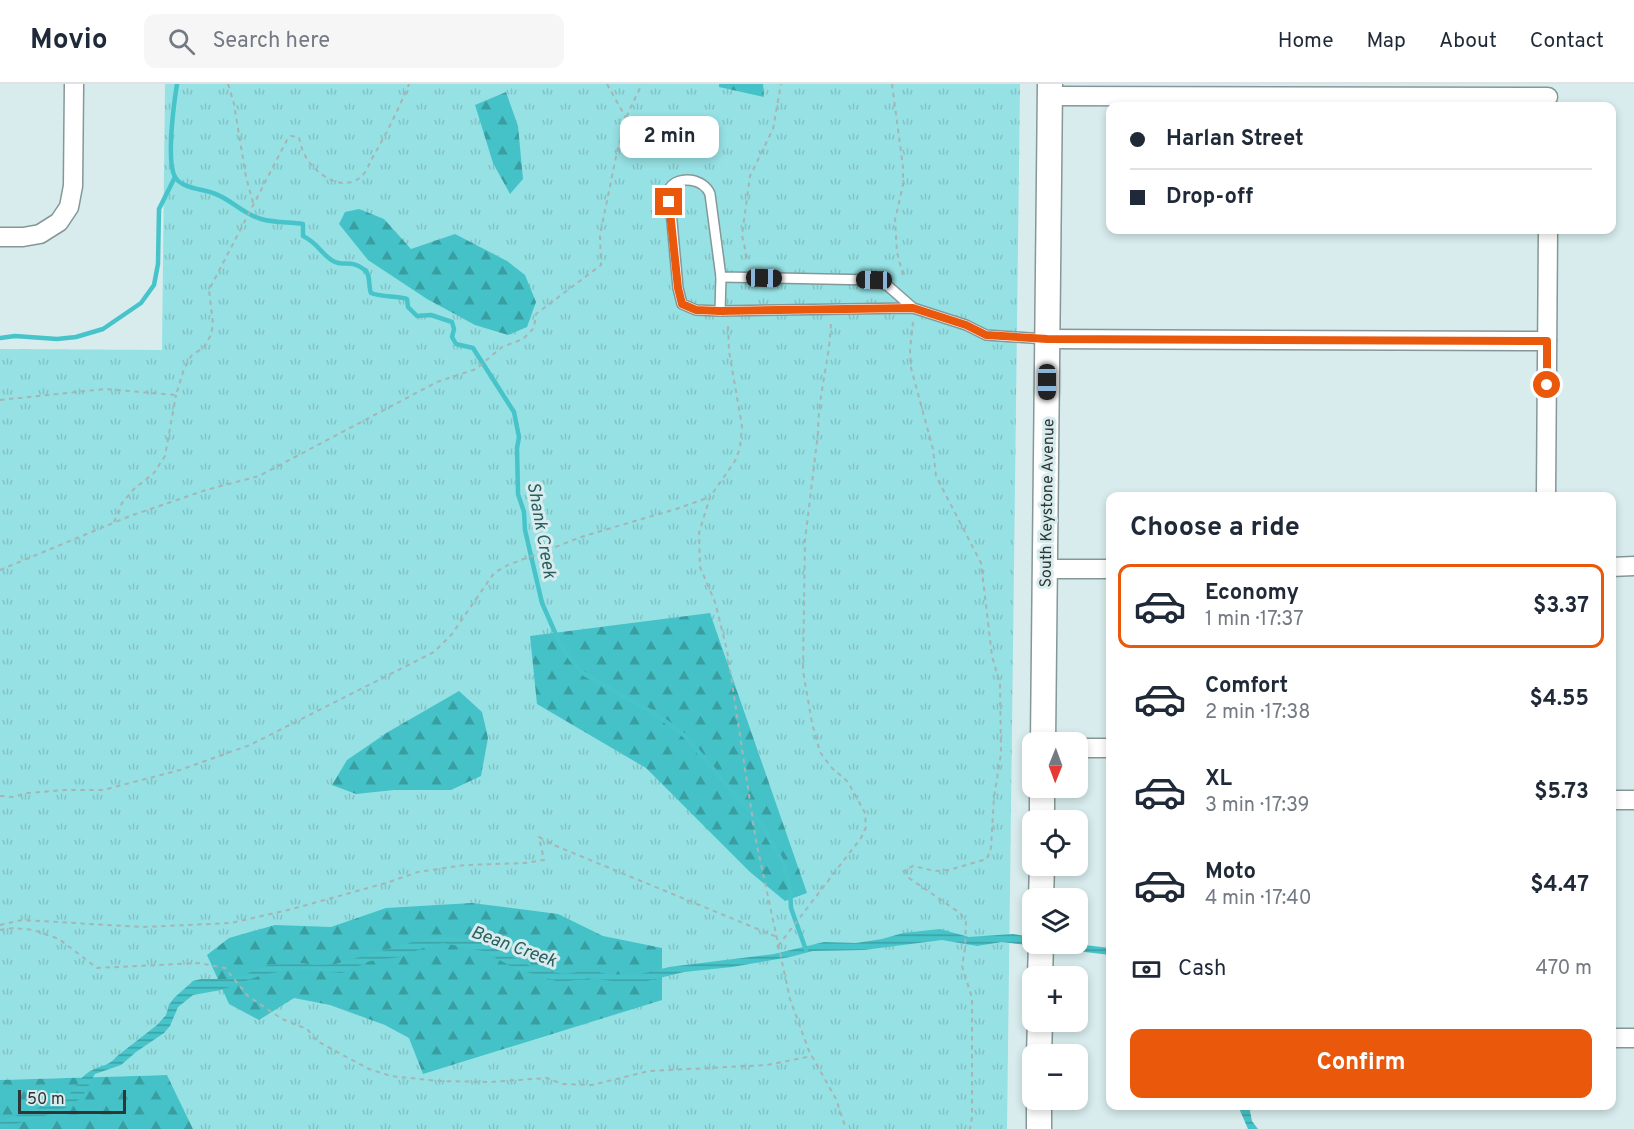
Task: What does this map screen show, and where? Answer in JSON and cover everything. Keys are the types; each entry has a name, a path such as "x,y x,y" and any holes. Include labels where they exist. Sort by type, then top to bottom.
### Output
{"main road":[{"name":"South Keystone Avenue","path":"1043,732 1050,90"},
{"path":"1039,1110 1039,1129"}],"street":[{"path":"0,237 40,234 55,225 66,212 72,194 74,84"},
{"path":"1050,90 1547,96"},
{"path":"1545,492 1548,234"},
{"path":"1047,339 1547,341"},
{"path":"1616,567 1634,566"},
{"path":"1045,568 1106,569"},
{"path":"1088,747 1106,748"},
{"path":"1616,800 1634,800"},
{"path":"1616,1038 1634,1038"}],"lane":[{"path":"720,311 721,277 710,194 707,186 699,181 683,180 673,184 669,189 678,288 682,304 696,310 720,311 913,308 966,325 986,335 1047,339"},
{"path":"721,277 874,280 888,286 913,308"}],"path":[{"path":"228,84 254,206"},
{"path":"114,523 122,503 134,489 154,473 165,456 176,395 184,369 191,356 204,346 211,335 213,324 209,290 287,140 291,136 298,137 306,159 323,176 335,182 349,183 362,176 388,132 409,84"},
{"path":"607,84 626,118"},
{"path":"0,570 114,523 206,490 259,476 437,382 476,369 502,347 523,339 534,328 536,314 601,266 600,235 626,118 642,84"},
{"path":"747,258 742,235 750,176 773,129 781,84"},
{"path":"892,84 903,167 903,185 895,220 897,252 903,275"},
{"path":"778,946 861,838 866,827 865,813 848,782 831,767 820,752 812,723 803,671 805,540 818,416 831,343 832,318"},
{"path":"913,322 911,368 933,449 936,476 981,563 992,656 1000,684 1001,754 994,797 991,849 987,859 949,870 935,871 913,866 905,870 909,878 960,912 966,922 962,966 972,998 972,1117 970,1129"},
{"path":"728,326 729,351 742,426 741,437 735,461 710,497 699,533 700,567 714,602 727,650 753,825 790,999 812,1056 836,1100 846,1129"},
{"path":"0,400 105,389 176,395"},
{"path":"0,796 13,797 28,793 64,790 103,790 180,770 250,745 434,652 452,634 494,573 584,536 710,497"},
{"path":"0,925 22,920 143,927 231,923 313,903 418,872 465,865 544,860 539,837 777,937"},
{"path":"0,930 33,930 59,939 97,968 199,963 225,968 248,996 282,1018 307,1029 317,1041 369,1069 391,1076 438,1081 490,1082 546,1078 562,1084 592,1085 649,1071 767,1065 812,1056"}],"green space":[{"path":"165,84 1020,84 1007,1129 193,1129 167,1075 0,1080 0,349 162,350"},
{"path":"719,84 763,84 764,97 719,87"},
{"path":"506,92 518,126 523,179 510,194 493,163 475,105"},
{"path":"359,209 384,219 411,249 455,234 507,261 525,275 536,302 527,327 508,335 475,325 427,299 368,260 339,224 345,212"},
{"path":"710,613 807,893 785,901 750,872 646,768 537,704 530,636"},
{"path":"459,691 482,712 488,738 481,776 451,790 394,790 356,794 332,785 347,760 388,732"},
{"path":"472,903 558,914 603,936 662,948 662,1000 423,1074 409,1038 385,1025 330,1005 294,998 259,1020 229,1004 207,955 229,938 275,925 331,927 386,908"},
{"path":"167,1075 193,1129 0,1129 0,1080"}],"shaded area":[{"name":"Bean Creek","path":"940,929 969,937 1022,935 1022,944 1002,942 977,946 942,940 864,950 813,951 732,967 684,972 643,982 625,983 592,978 559,982 514,968 483,951 443,943 400,957 370,961 342,973 283,971 262,975 221,990 193,995 178,1007 170,1026 164,1033 121,1065 95,1074 83,1095 76,1101 56,1112 0,1128 0,1121 67,1097 86,1074 110,1063 157,1025 166,1015 174,998 193,981 201,979 229,979 246,975 268,965 335,964 413,942 443,937 482,941 538,970 565,974 590,970 607,974 637,975 669,967 774,954 824,942 856,943 903,933"},
{"name":"Bean Creek","path":"1088,945 1106,948 1106,955 1088,952"},
{"path":"1240,1110 1250,1110 1252,1121 1258,1129 1248,1129"}],"waterway":[{"name":"Shank Creek","path":"177,84 171,158 172,169 178,181 219,196 248,214 261,219 303,224 303,236 333,261 356,265 365,270 371,293 407,299 408,307 417,316 431,315 452,322 454,329 452,337 456,344 473,348 514,412 519,437 517,448 518,494 524,512 525,530 542,603 561,646 581,672 657,715 684,735 759,820 783,863 790,887 791,908 806,950"},
{"path":"0,338 15,336 57,339 76,337 103,329 141,303 154,285 158,264 159,209 175,177"}],"route":[{"path":"669,202 678,288 682,304 696,310 913,308 966,325 986,335 1047,339 1547,341 1547,385"}]}
